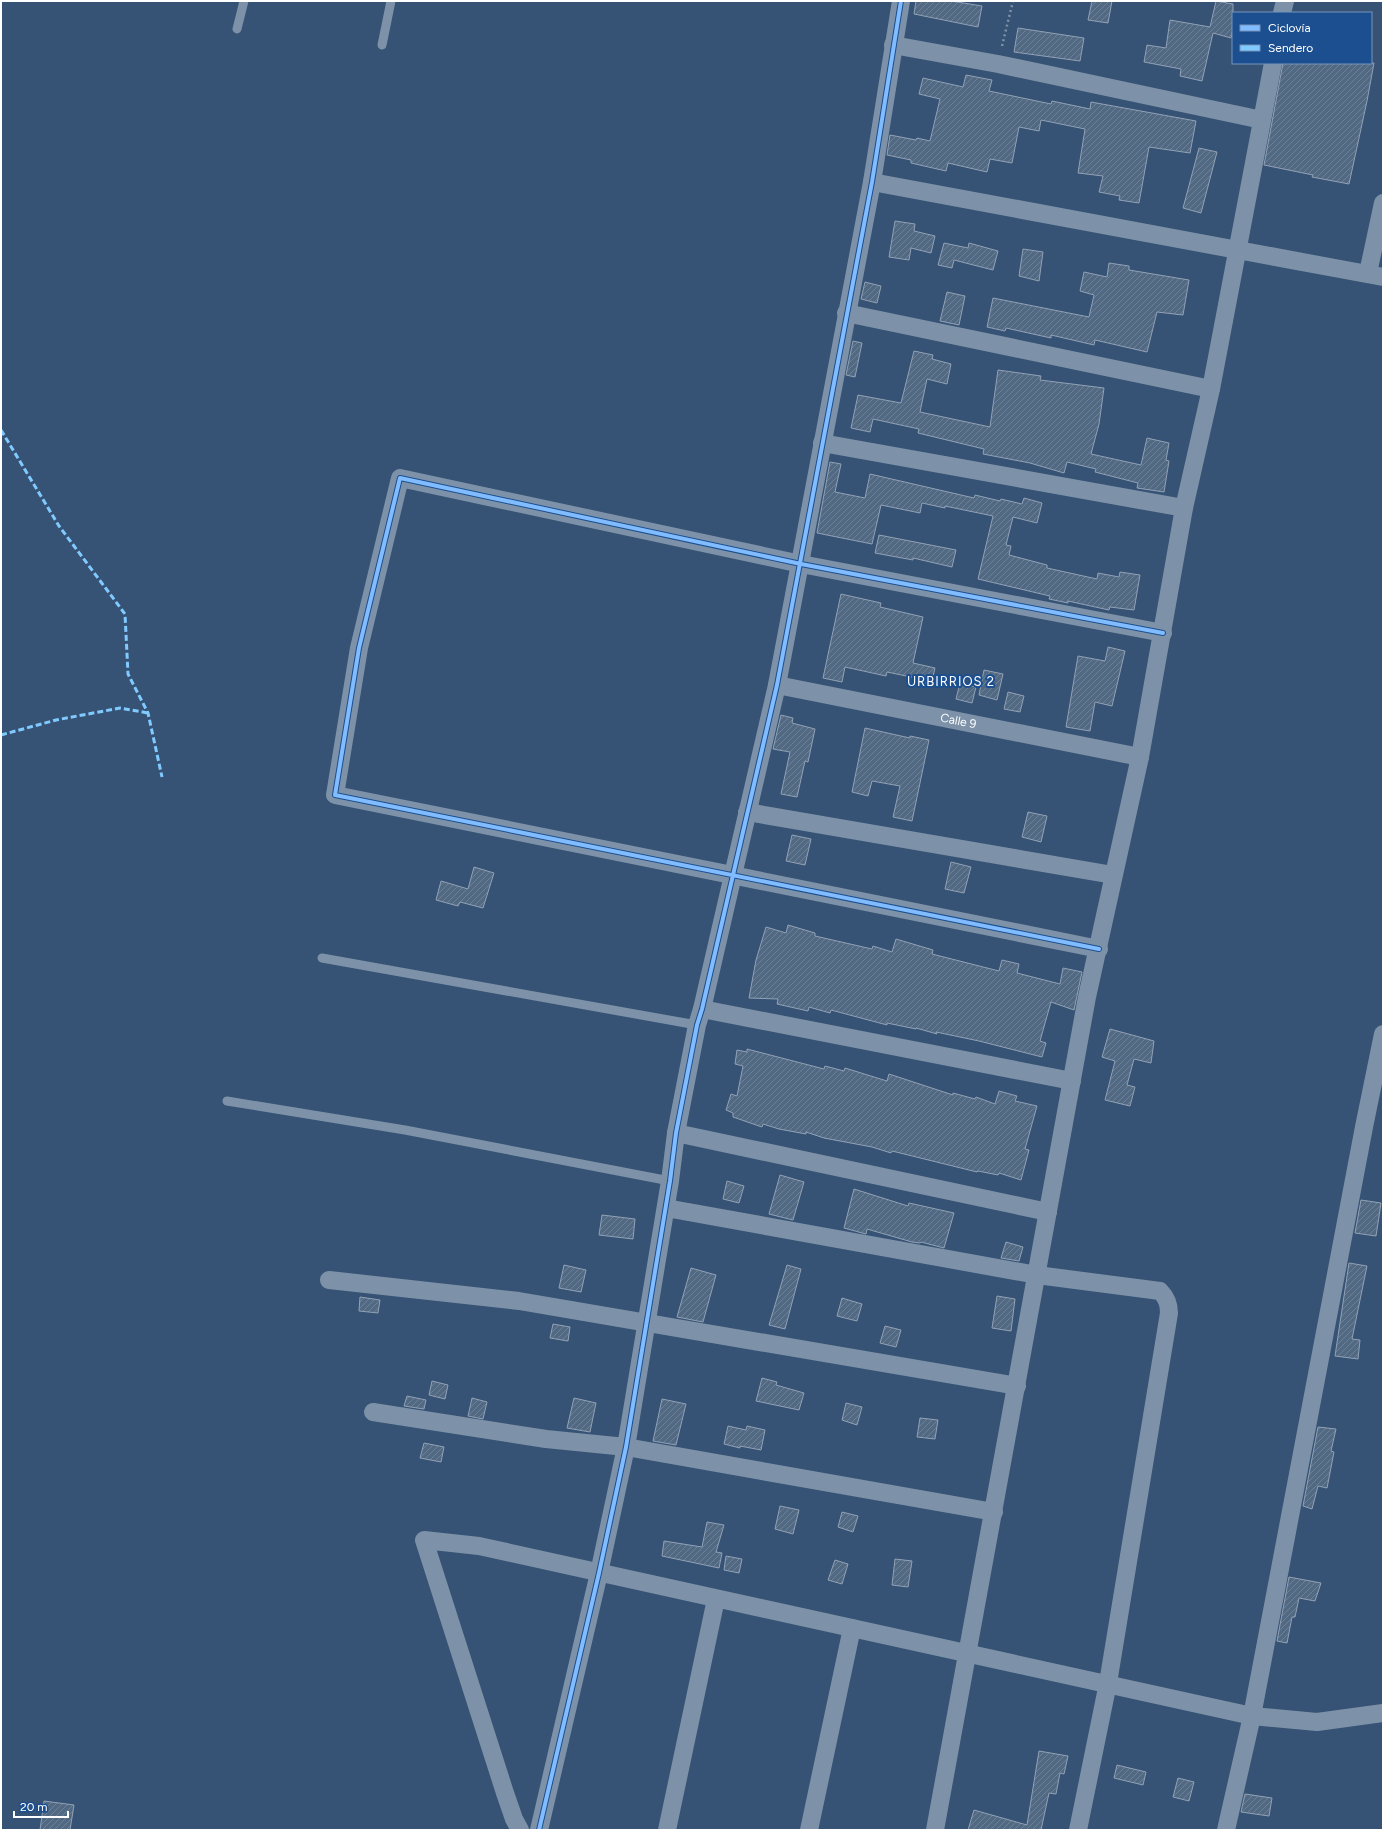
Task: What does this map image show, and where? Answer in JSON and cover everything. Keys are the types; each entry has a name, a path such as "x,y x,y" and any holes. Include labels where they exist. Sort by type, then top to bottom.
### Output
{"street":[{"path":"539,1830 599,1573 626,1447 666,1208 676,1133 699,1017 777,685 801,564 822,443 872,182 901,1"},
{"path":"1282,12 1285,1"},
{"path":"893,44 998,64 1262,120"},
{"path":"935,1830 1087,997 1140,757 1184,508 1211,389 1273,64"},
{"path":"872,182 1376,275 1383,203"},
{"path":"846,314 1211,389"},
{"path":"822,443 1184,508"},
{"path":"1098,949 335,796 359,648 400,478 801,564 1163,633"},
{"name":"Calle 9","path":"777,685 1140,757"},
{"path":"747,812 1113,875"},
{"path":"699,1017 1072,1082"},
{"path":"1226,1830 1252,1716 1383,1034"},
{"path":"676,1133 1048,1212"},
{"path":"666,1208 1037,1275 1160,1292 1164,1295 1169,1306 1108,1684 1078,1830"},
{"path":"329,1280 519,1301 1017,1386"},
{"path":"373,1412 538,1438 626,1447 994,1512"},
{"path":"520,1830 514,1819 424,1540 479,1546 1252,1716 1317,1722 1383,1713"},
{"path":"667,1830 716,1599"},
{"path":"808,1830 852,1628"}],"lane":[{"path":"237,29 244,1"},
{"path":"382,45 392,1"},
{"path":"322,958 699,1017"},
{"path":"226,1101 405,1130 670,1181"}],"path":[{"path":"998,64 1013,1"}],"building":[{"path":"916,1 951,1 982,6 978,27 914,14"},
{"path":"1092,1 1112,1 1108,23 1088,20"},
{"path":"1216,1 1233,4 1231,38 1213,33 1202,81 1180,76 1181,69 1144,62 1147,45 1166,48 1170,20 1210,27"},
{"path":"1018,28 1084,38 1080,61 1014,52"},
{"path":"1374,63 1349,184 1312,177 1313,175 1264,165 1283,64"},
{"path":"966,75 992,80 989,91 1051,104 1052,101 1090,109 1091,102 1196,121 1190,153 1149,147 1139,203 1119,200 1120,196 1099,192 1103,176 1078,173 1085,129 1041,120 1039,131 1019,127 1012,163 990,159 987,172 948,163 946,171 911,163 911,160 887,155 890,135 930,141 940,99 919,94 923,78 963,87"},
{"path":"1199,148 1217,152 1201,213 1183,208"},
{"path":"895,221 915,224 914,231 935,236 931,253 911,248 909,260 889,257"},
{"path":"944,243 968,248 969,243 998,251 993,270 954,260 952,268 938,265"},
{"path":"1023,249 1043,252 1039,281 1019,276"},
{"path":"1109,263 1129,266 1129,270 1189,280 1183,315 1157,312 1147,352 1095,340 1094,345 1051,335 1051,338 1006,328 1005,331 987,327 993,298 1089,317 1094,295 1080,291 1084,272 1107,277"},
{"path":"865,282 881,286 877,303 861,299"},
{"path":"947,292 965,296 959,325 940,321"},
{"path":"853,341 862,343 855,377 846,375"},
{"path":"914,351 933,355 932,359 951,364 947,384 927,379 920,412 990,427 998,370 1041,376 1040,380 1104,388 1099,424 1091,454 1141,465 1147,438 1169,443 1166,460 1169,461 1164,492 1137,488 1138,483 1095,472 1096,469 1067,462 1064,473 1030,463 983,454 984,449 918,433 919,429 873,419 870,432 851,428 858,395 901,403"},
{"path":"830,462 841,464 835,492 865,498 870,474 974,498 975,495 1022,504 1024,498 1042,503 1037,523 1013,517 1006,545 1011,546 1009,555 1047,565 1047,568 1097,579 1098,573 1119,577 1120,572 1140,575 1134,610 1110,607 1109,610 1068,601 1068,603 1049,599 1050,596 978,579 993,516 922,503 920,513 881,505 872,544 817,533"},
{"path":"879,535 956,550 952,567 913,558 913,560 875,553"},
{"path":"841,594 881,603 880,607 923,617 913,663 935,668 931,685 915,681 916,678 887,672 886,676 845,667 842,682 823,678"},
{"path":"1108,647 1125,651 1112,706 1095,702 1090,731 1066,727 1078,656 1105,661"},
{"path":"984,670 1003,674 997,700 979,695"},
{"path":"960,683 976,687 972,703 956,699"},
{"path":"1008,692 1024,696 1020,712 1004,709"},
{"path":"781,715 793,718 792,723 815,729 808,762 805,761 797,797 781,794 790,752 773,749"},
{"path":"865,728 910,738 910,736 929,740 912,821 893,817 900,786 872,781 868,796 852,792"},
{"path":"1028,812 1047,816 1041,842 1022,837"},
{"path":"792,835 811,839 805,865 786,861"},
{"path":"951,862 971,867 964,893 945,889"},
{"path":"474,867 494,873 483,908 460,902 458,906 436,900 441,881 468,889"},
{"path":"788,925 815,933 815,936 872,949 873,946 892,952 896,939 933,950 932,954 999,971 1002,960 1019,964 1017,973 1060,984 1063,968 1082,972 1074,1010 1051,1002 1040,1041 1046,1043 1042,1057 936,1032 937,1034 916,1028 887,1023 887,1025 831,1010 830,1013 809,1007 808,1011 777,1004 778,999 749,998 756,960 766,927 786,933"},
{"path":"1110,1029 1154,1041 1151,1063 1134,1059 1127,1085 1135,1087 1130,1106 1105,1100 1115,1061 1102,1057"},
{"path":"747,1049 824,1069 825,1066 844,1071 845,1068 887,1081 889,1074 953,1095 953,1093 975,1099 976,1097 995,1104 999,1091 1017,1096 1015,1101 1037,1106 1025,1149 1029,1150 1021,1180 999,1173 998,1175 977,1172 892,1151 891,1153 872,1147 824,1138 806,1132 806,1134 779,1129 763,1124 762,1127 733,1117 733,1113 726,1110 731,1094 737,1096 743,1066 735,1064 737,1050 747,1052"},
{"path":"780,1175 804,1182 793,1220 769,1214"},
{"path":"727,1181 744,1186 739,1203 723,1199"},
{"path":"854,1189 908,1206 909,1203 954,1213 944,1248 921,1242 912,1242 867,1229 866,1234 844,1228"},
{"path":"1361,1200 1381,1203 1376,1236 1355,1233"},
{"path":"602,1215 635,1219 633,1239 599,1235"},
{"path":"1006,1242 1023,1247 1019,1261 1001,1258"},
{"path":"1349,1263 1367,1266 1352,1339 1360,1340 1358,1359 1335,1356"},
{"path":"564,1265 586,1270 581,1292 559,1288"},
{"path":"787,1265 801,1269 785,1329 769,1325"},
{"path":"691,1268 716,1275 703,1322 677,1317"},
{"path":"997,1296 1015,1299 1011,1331 992,1328"},
{"path":"360,1297 380,1300 378,1313 359,1311"},
{"path":"842,1298 862,1304 857,1321 837,1316"},
{"path":"553,1324 570,1327 568,1341 550,1338"},
{"path":"885,1326 901,1330 896,1347 880,1343"},
{"path":"762,1378 777,1382 776,1385 804,1393 799,1410 756,1401"},
{"path":"432,1381 448,1385 445,1399 429,1395"},
{"path":"407,1396 426,1400 424,1409 404,1406"},
{"path":"472,1398 487,1402 483,1419 468,1416"},
{"path":"574,1398 596,1403 590,1432 567,1428"},
{"path":"662,1399 686,1404 676,1445 653,1441"},
{"path":"846,1403 862,1407 857,1425 842,1420"},
{"path":"920,1418 938,1420 935,1439 917,1437"},
{"path":"728,1426 746,1430 747,1426 765,1430 761,1450 740,1446 740,1448 724,1444"},
{"path":"1318,1427 1336,1429 1331,1451 1334,1452 1327,1488 1318,1486 1312,1509 1303,1506"},
{"path":"424,1443 444,1447 441,1462 420,1458"},
{"path":"780,1506 799,1510 793,1534 775,1529"},
{"path":"842,1512 858,1516 853,1532 838,1527"},
{"path":"707,1522 724,1525 716,1552 722,1553 719,1568 662,1556 664,1541 702,1547"},
{"path":"726,1556 742,1559 739,1573 724,1570"},
{"path":"895,1559 912,1561 908,1587 892,1585"},
{"path":"835,1560 848,1564 842,1584 828,1580"},
{"path":"1289,1577 1321,1583 1315,1601 1299,1598 1295,1617 1292,1617 1287,1643 1277,1641"},
{"path":"1039,1751 1068,1756 1064,1774 1060,1773 1056,1794 1049,1793 1041,1830 968,1830 974,1810 1027,1825"},
{"path":"1117,1765 1146,1772 1143,1785 1114,1778"},
{"path":"1178,1778 1194,1782 1189,1801 1173,1797"},
{"path":"1245,1794 1272,1798 1269,1816 1241,1812"},
{"path":"44,1801 74,1805 70,1830 40,1830"}],"marked path":[{"path":"1,430 59,526 125,614 128,674 148,713 162,777"},
{"path":"1,735 56,720 120,708 148,713"}],"cycle path":[{"path":"539,1830 599,1573 626,1447 670,1181 676,1133 697,1025 702,1009 777,685 872,182 901,1"},
{"path":"1099,949 335,795 359,648 400,478 801,564 1163,633"}],"district":[{"name":"URBIRRIOS 2","path":"951,681"}]}
